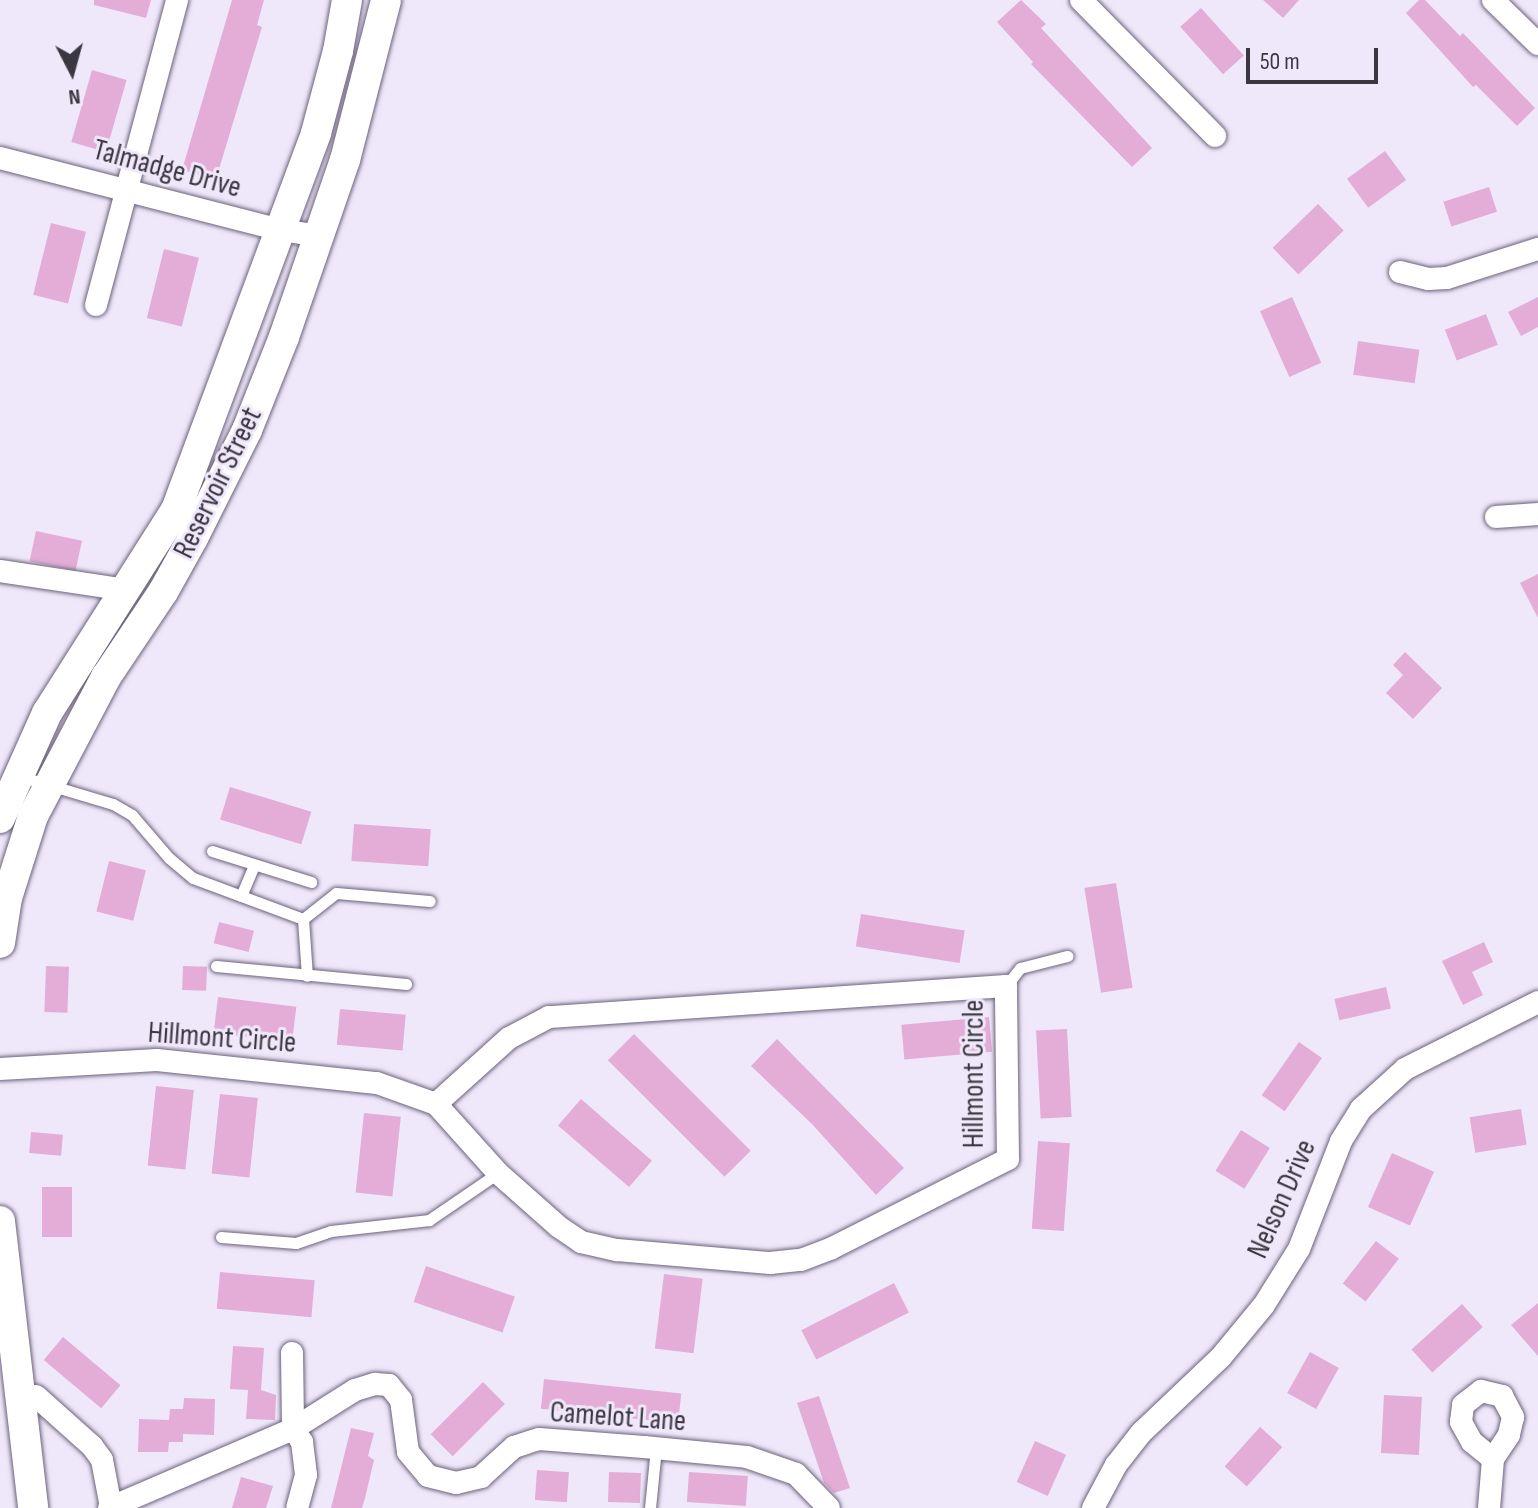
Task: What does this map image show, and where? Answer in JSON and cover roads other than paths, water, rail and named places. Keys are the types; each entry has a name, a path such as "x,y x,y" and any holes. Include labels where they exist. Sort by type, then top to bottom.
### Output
{"main road":[{"name":"Reservoir Street","path":"0,818 9,782 47,713 176,510 281,230 323,107 347,0"},
{"name":"Reservoir Street","path":"0,943 20,851 47,786 106,677 163,592 214,501 284,337 357,120 386,0"},
{"path":"0,1221 33,1508"}],"street":[{"path":"96,305 177,0"},
{"path":"1081,0 1215,136"},
{"path":"1493,0 1538,44"},
{"name":"Talmadge Drive","path":"0,158 281,230 319,236"},
{"path":"1400,272 1428,279 1447,278 1538,249"},
{"path":"1496,517 1538,514"},
{"path":"0,571 126,590"},
{"name":"Hillmont Circle","path":"0,1069 157,1060 377,1083 436,1104 498,1173 559,1227 581,1242 617,1250 770,1263 801,1260 832,1248 1008,1159 1006,986 549,1017 509,1038 436,1104"},
{"name":"Nelson Drive","path":"1093,1508 1116,1465 1141,1433 1221,1357 1264,1305 1305,1236 1345,1133 1367,1102 1415,1063 1538,1002"},
{"path":"292,1353 293,1429 302,1442 306,1475 297,1508"},
{"name":"Camelot Lane","path":"110,1507 293,1429 355,1390 389,1385 401,1400 408,1452 428,1476 456,1483 481,1477 514,1447 539,1439 656,1448 747,1457 796,1474 829,1508"},
{"path":"36,1396 92,1446 102,1460 110,1507"},
{"path":"1489,1508 1493,1459"}],"lane":[{"path":"9,782 47,786 128,812 184,873 202,883 303,919"},
{"path":"212,851 311,882"},
{"path":"241,896 254,865"},
{"path":"303,919 336,893 430,901"},
{"path":"303,919 307,976"},
{"path":"1006,986 1020,968 1067,956"},
{"path":"216,966 406,984"},
{"path":"221,1237 296,1243 331,1231 429,1220 498,1173"},
{"path":"650,1508 656,1448"}]}
